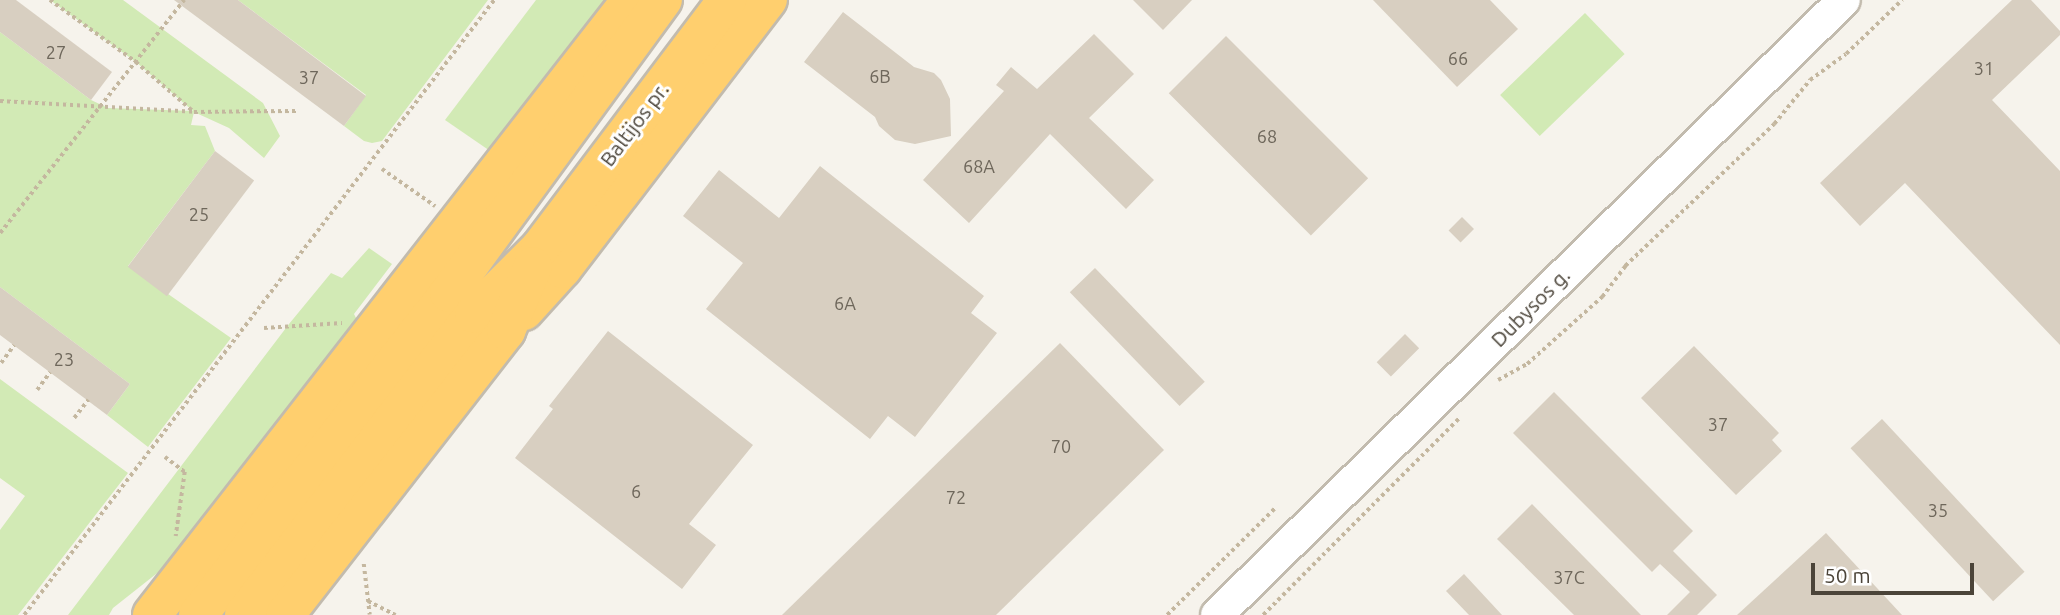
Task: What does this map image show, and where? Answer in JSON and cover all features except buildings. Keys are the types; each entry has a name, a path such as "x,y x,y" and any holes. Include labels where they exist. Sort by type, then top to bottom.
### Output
{"highway":[{"path":"152,615 631,0"},
{"path":"198,615 449,293 663,0"},
{"name":"Baltijos pr.","path":"540,248 727,0"},
{"path":"285,615 506,331 562,269 768,0"},
{"path":"506,331 540,248"},
{"path":"244,615 474,314 540,248"}],"street":[{"name":"Dubysos g.","path":"1217,615 1844,0"}],"path":[{"path":"50,0 136,62 194,112"},
{"path":"0,233 184,0"},
{"path":"24,615 494,0"},
{"path":"1492,384 1527,365 1602,298 1625,266 1774,124 1810,80 1846,54 1902,0"},
{"path":"0,101 194,112 297,111"},
{"path":"382,169 440,209"},
{"path":"1,363 14,345"},
{"path":"37,390 50,372"},
{"path":"74,418 88,400"},
{"path":"1263,615 1435,445 1466,410"},
{"path":"166,457 186,472 175,539"},
{"path":"1167,615 1274,509"},
{"path":"364,564 370,615"},
{"path":"368,601 396,615"}],"green space":[{"path":"50,0 123,0 263,103 280,136 264,158 229,128 194,112 191,125 205,126 215,151 128,266 231,338 148,447 107,415 130,384 0,287 0,32 91,100 108,108 193,111 136,62"},
{"path":"238,0 488,0 382,141 372,143 364,141 344,126 366,95"},
{"path":"536,0 612,0 493,153 445,120"},
{"path":"1585,13 1625,54 1540,136 1500,95"},
{"path":"369,248 392,264 354,314 358,322 194,544 113,608 109,615 68,615 289,324 331,273 342,278"},
{"path":"0,379 128,473 18,615 0,615 0,530 25,496 0,478"}]}
